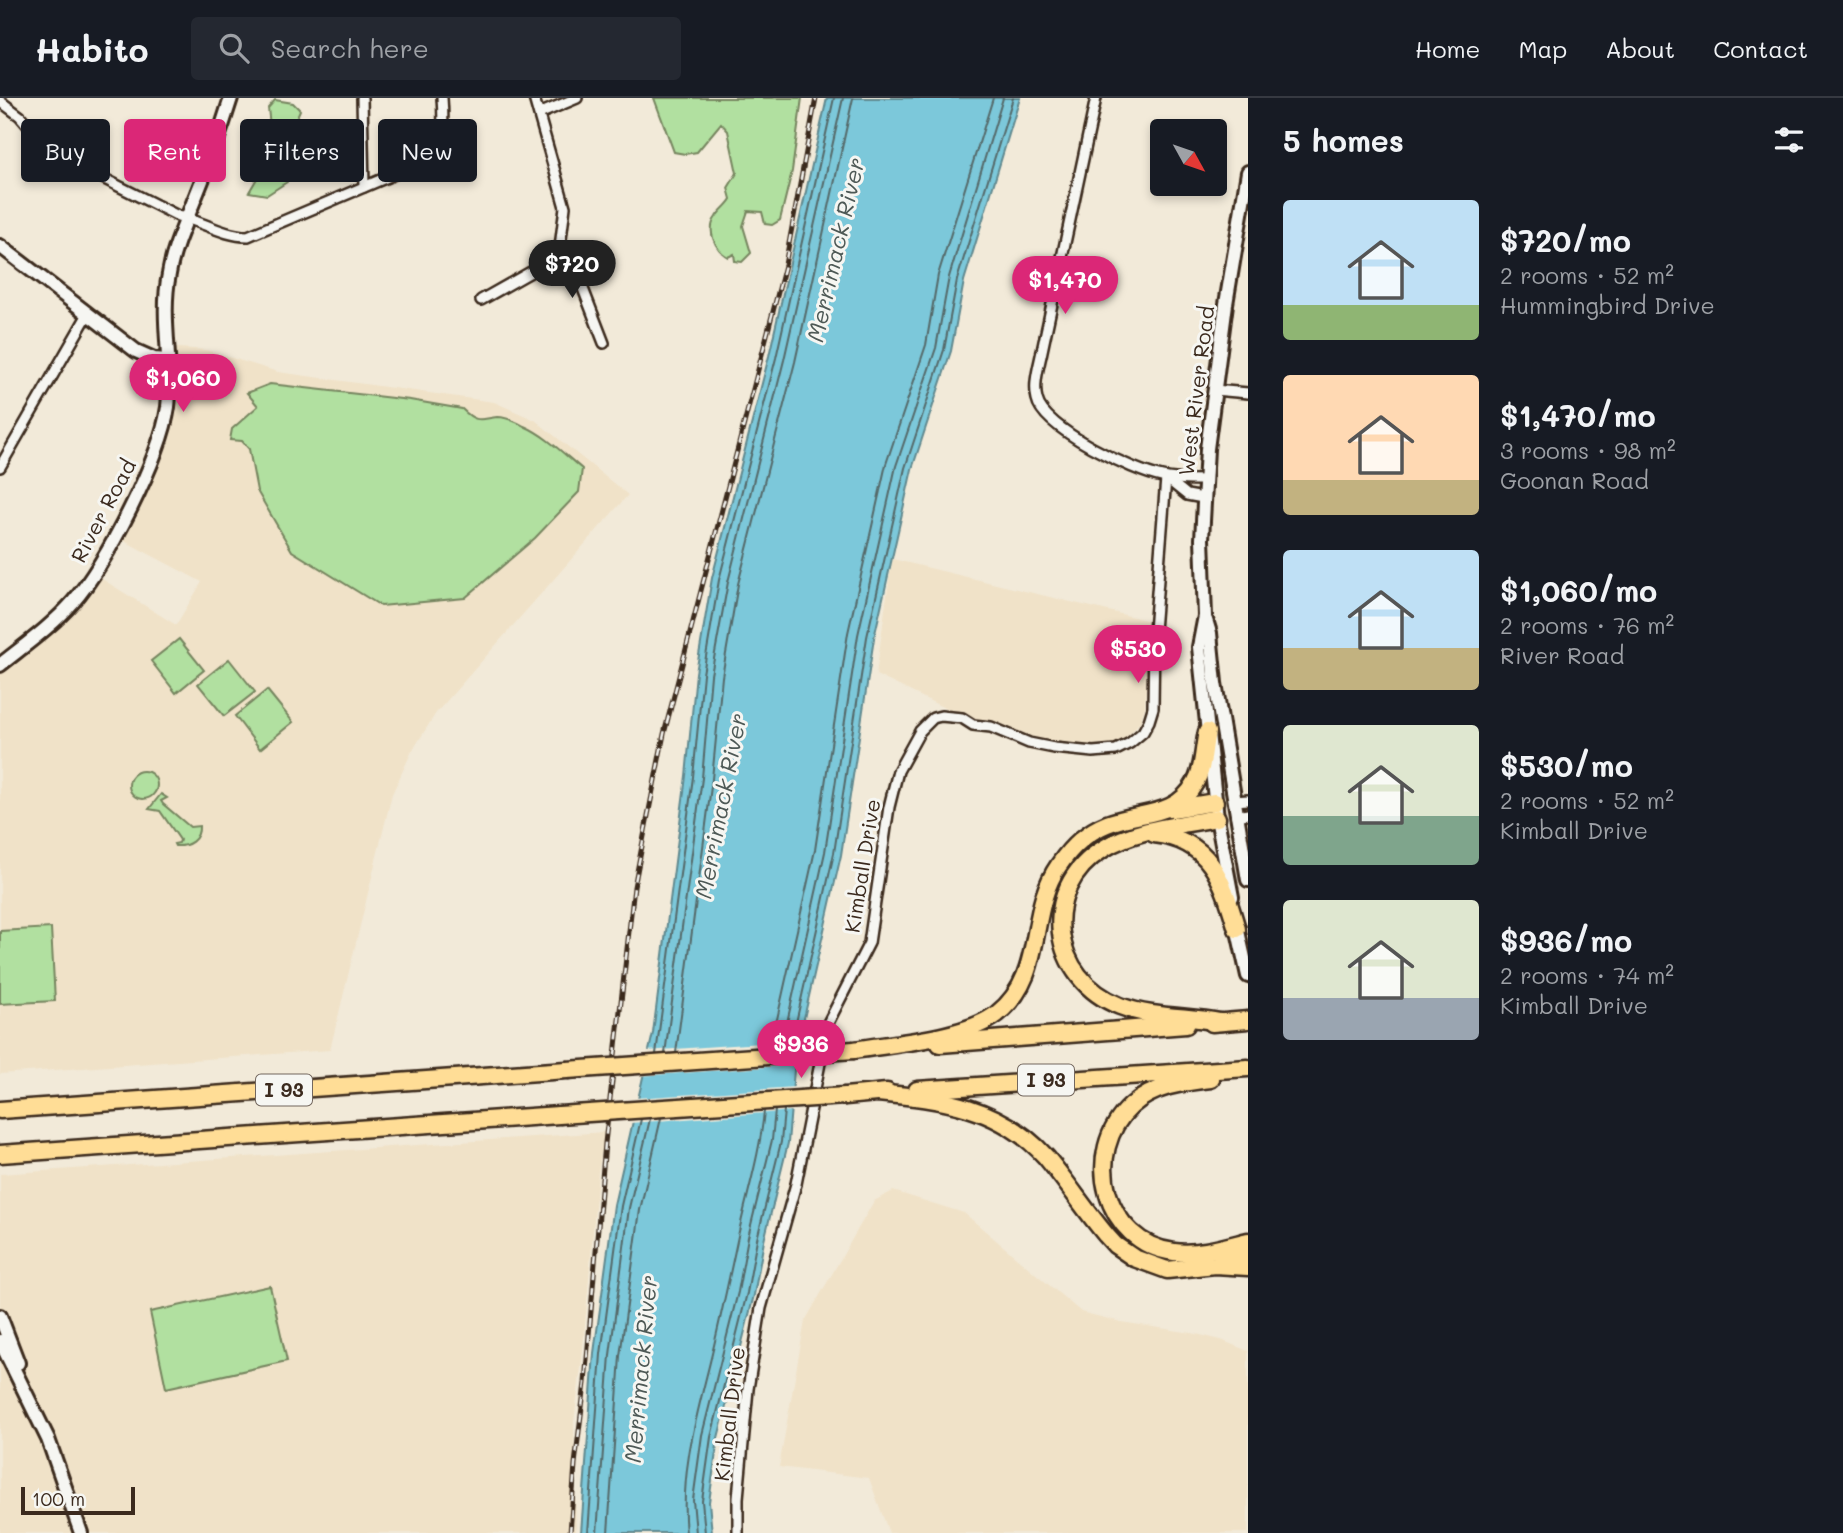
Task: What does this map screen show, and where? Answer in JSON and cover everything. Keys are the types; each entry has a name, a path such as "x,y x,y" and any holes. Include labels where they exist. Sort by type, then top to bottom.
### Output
{"highway":[{"path":"1168,810 1181,802 1195,783 1202,764 1202,750 1207,732"},
{"path":"854,1050 971,1029 997,1013 1023,982 1031,962 1041,904 1058,866 1088,834 1107,824 1168,810 1216,810"},
{"path":"1216,810 1123,840 1101,850 1076,874 1065,895 1060,917 1061,940 1067,961 1079,978 1098,995 1143,1013 1220,1022"},
{"path":"1144,833 1180,841 1206,858 1221,878 1237,929"},
{"name":"I 93","path":"0,1110 1246,1020"},
{"path":"1248,1069 1228,1078 1176,1084 1152,1093 1131,1107 1110,1136 1105,1149 1103,1177 1108,1199 1117,1216 1132,1232 1151,1245 1171,1252 1197,1252 1217,1256 1248,1267"},
{"name":"I 93","path":"0,1154 1163,1072 1248,1069"},
{"path":"878,1093 960,1104 1013,1129 1044,1155 1106,1235 1134,1258 1167,1270 1217,1256 1248,1241"},
{"path":"1217,1256 1248,1230"},
{"path":"1217,1256 1248,1254"}],"street":[{"name":"River Road","path":"0,665 72,604 86,587 128,511 160,440 168,405 164,320 166,290 175,248 231,98"},
{"path":"362,98 364,187"},
{"path":"0,101 13,109 50,150 64,160 178,216 229,234 248,236 408,170 430,156 443,134 443,98"},
{"path":"481,300 543,265 560,247 565,207 534,98"},
{"path":"538,114 577,98"},
{"path":"1096,98 1042,351 1037,379 1037,400 1046,414 1097,451 1132,468 1166,478 1205,480"},
{"name":"West River Road","path":"1248,172 1214,390 1203,498 1205,616 1199,647 1216,810 1248,976"},
{"path":"0,246 136,351 154,359 167,360"},
{"path":"560,247 582,286 604,343"},
{"path":"0,467 88,314"},
{"path":"1214,390 1248,393"},
{"path":"1166,478 1187,495 1203,498"},
{"name":"Kimball Drive","path":"738,1533 738,1498 748,1389 761,1308 796,1184 828,1023 869,943 889,807 898,771 920,731 933,718 942,716 962,718 973,725 991,727 1029,743 1054,748 1116,750 1143,732 1153,708 1154,631 1166,478"},
{"name":"West River Road","path":"1205,616 1210,633 1215,683 1234,801 1242,815 1243,852 1248,880"},
{"path":"1216,810 1234,801 1248,800"},
{"path":"1216,810 1242,815"},
{"path":"1243,852 1248,829"},
{"path":"0,1316 81,1533"},
{"path":"0,1341 22,1389 29,1396"}],"shaded area":[{"path":"166,347 206,350 278,372 494,402 535,420 628,495 436,713 411,753 392,794 330,1050 0,1074 0,665 44,629 94,574 176,625 202,582 115,536 160,440"},
{"path":"892,559 1150,621 1145,707 1140,722 1125,739 1110,747 1042,744 978,724 876,675"},
{"path":"605,1132 598,1173 574,1422 576,1533 0,1533 0,1174"},
{"path":"893,1191 964,1213 1081,1312 1121,1322 1192,1333 1221,1340 1248,1351 1248,1533 889,1533 869,1478 779,1467 805,1321 874,1201"}],"green space":[{"path":"654,98 802,98 792,171 780,220 772,225 765,224 762,212 748,211 743,226 751,253 742,262 735,261 734,254 728,257 723,254 712,234 713,222 731,199 728,188 737,173 728,131 721,123 697,152 674,152"},
{"path":"275,100 293,103 300,110 296,119 269,119 268,108"},
{"path":"255,182 287,182 267,195 249,192"},
{"path":"270,384 410,400 462,409 475,419 497,417 511,420 539,434 582,469 579,492 535,538 465,598 381,606 292,551 257,491 249,449 242,441 230,440 232,429 258,406 247,393"},
{"path":"179,639 204,670 176,693 151,661"},
{"path":"229,659 255,692 224,716 198,684"},
{"path":"267,690 293,722 260,749 235,716"},
{"path":"143,771 153,775 157,785 153,795 143,799 133,795 129,785 133,775"},
{"path":"161,794 167,798 161,801 163,804 190,827 199,826 198,835 192,842 175,846 180,840 160,811 149,809"},
{"path":"51,928 55,1001 0,1004 0,931"},
{"path":"270,1286 287,1361 166,1388 150,1312"}],"water":[{"name":"Merrimack River","path":"827,98 1020,98 964,281 951,351 912,469 874,638 841,855 795,1058 788,1143 718,1438 709,1502 712,1533 581,1533 594,1353 614,1205 653,1033 686,776 696,673 712,578 769,356"}],"pier":[{"path":"803,1040 798,1065 640,1076 646,1051"},
{"path":"796,1087 794,1111 630,1123 635,1098"}],"railway":[{"path":"570,1533 605,1143 634,887 664,734 785,265 816,98"}]}
